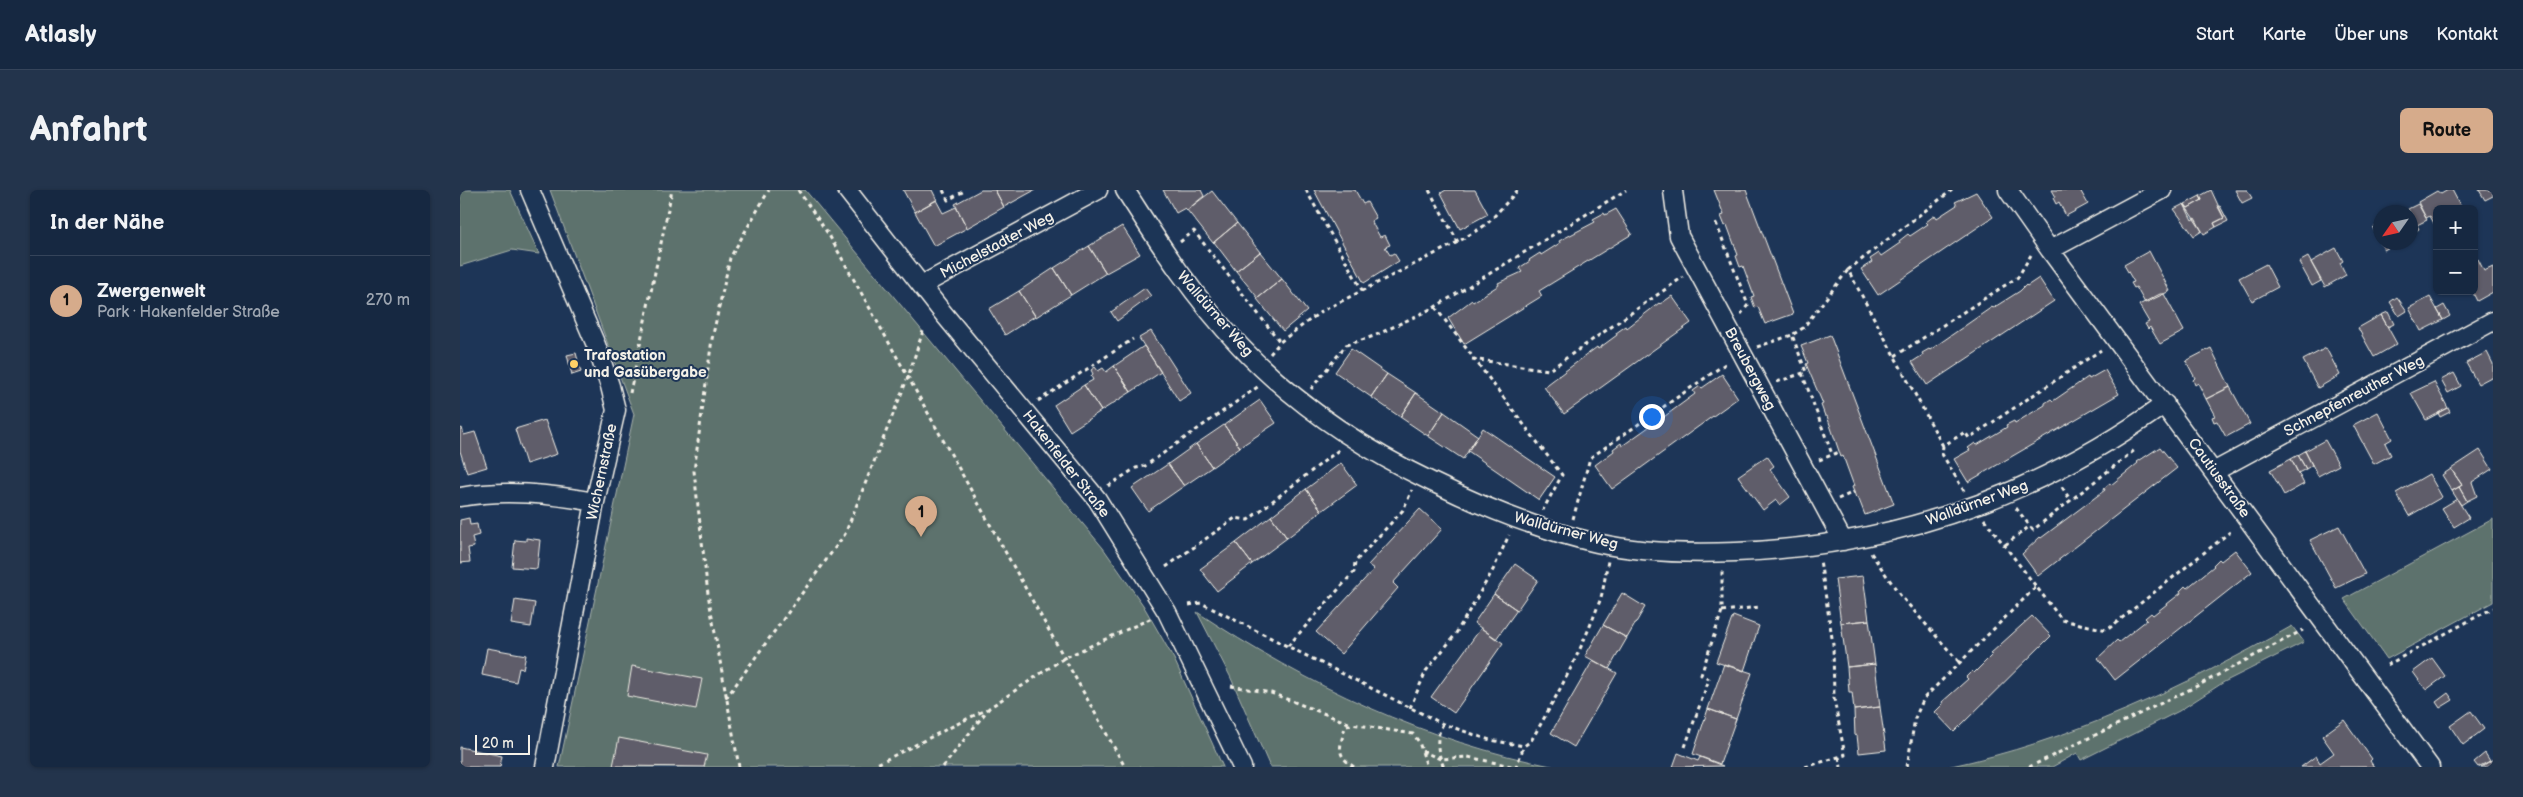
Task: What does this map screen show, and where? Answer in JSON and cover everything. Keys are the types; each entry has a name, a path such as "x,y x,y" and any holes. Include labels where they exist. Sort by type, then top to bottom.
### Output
{"street":[{"name":"Wichernstraße","path":"530,190 596,344 616,410 595,502 545,767"},
{"name":"Hakenfelder Straße","path":"847,190 1097,499 1167,612 1242,767"},
{"name":"Michelstadter Weg","path":"922,285 1098,190"},
{"name":"Walldürner Weg","path":"1126,190 1176,269 1218,322 1242,349 1335,427 1408,471 1516,520 1569,536 1626,548 1672,553 1720,553 1786,549 1895,531 2010,494 2114,438 2165,404"},
{"name":"Cautiusstraße","path":"2008,190 2050,250 2215,471 2430,767"},
{"path":"2050,250 2162,190"},
{"name":"Breubergweg","path":"1674,191 1678,236 1843,541"},
{"name":"Schnepfenreuther Weg","path":"2215,471 2493,321"},
{"path":"460,497 515,493 555,495 595,502"}],"path":[{"path":"616,410 629,397 640,352 672,190"},
{"path":"740,767 725,698 708,594 694,471 712,338 730,258 769,190"},
{"path":"798,190 829,234 1125,767"},
{"path":"942,190 948,200 966,190"},
{"path":"1306,190 1362,290"},
{"path":"1429,190 1458,242"},
{"path":"1270,354 1280,342 1322,311 1458,242 1487,224 1518,190"},
{"path":"1311,390 1346,345 1374,336 1434,307 1626,190"},
{"path":"1756,348 1792,335 1803,328 1848,270 1952,190"},
{"path":"1716,223 1748,305 1739,317"},
{"path":"1176,246 1194,231 1280,342"},
{"path":"1895,356 2018,277 2031,255"},
{"path":"1848,270 1943,446 1942,454 1968,497"},
{"path":"1472,359 1549,370 1687,274"},
{"path":"1434,307 1562,475 1541,512"},
{"path":"725,698 845,534 908,377 924,328"},
{"path":"1775,383 1806,372 1792,335"},
{"path":"1036,403 1133,339"},
{"path":"1943,446 1965,432 1969,438 2102,349"},
{"path":"1572,522 1590,458 1733,358"},
{"path":"1802,373 1832,454"},
{"path":"1106,487 1136,468 1145,466 1264,383"},
{"path":"1166,567 1236,518 1248,520 1333,456 1345,444"},
{"path":"2012,504 2033,530 2136,450"},
{"path":"1816,461 1839,452"},
{"path":"2059,482 2071,501"},
{"path":"1288,646 1354,572 1354,562 1403,510 1414,485"},
{"path":"1837,499 1854,492"},
{"path":"1982,516 2062,620 2107,630 2230,532"},
{"path":"2005,545 2030,526"},
{"path":"1410,708 1426,671 1455,635 1493,570 1512,528"},
{"path":"1868,548 1885,576 1900,595 1960,663"},
{"path":"1422,750 1440,758 1468,757 1516,767 1524,746 1531,741 1572,668 1576,653 1600,602 1610,555"},
{"path":"1805,767 1845,755 1834,699 1832,644 1820,557"},
{"path":"1685,747 1709,679 1700,675 1722,611 1722,563"},
{"path":"1907,767 1915,718 1924,698 2036,587"},
{"path":"1189,604 1201,603 1443,724 1490,740 1524,746"},
{"path":"1722,611 1760,607"},
{"path":"2387,665 2493,608"},
{"path":"872,767 989,708 1064,658 1156,616"},
{"path":"2029,767 2199,685 2303,630"},
{"path":"1230,686 1271,693 1352,724 1413,734 1422,750 1427,767"},
{"path":"943,767 989,708"},
{"path":"1352,724 1345,727 1339,752 1343,760 1354,767"},
{"path":"1443,724 1438,733 1440,758 1444,767"},
{"path":"1839,757 1841,767"}],"green space":[{"path":"460,190 510,190 539,254 512,250 460,266"},
{"path":"550,190 805,190 1103,548 1143,605 1174,659 1223,767 559,767 634,414"},
{"path":"2493,519 2493,602 2387,659 2344,599"},
{"path":"1197,612 1281,664 1369,708 1461,742 1508,756 1556,767 1270,767 1230,676"},
{"path":"2292,626 2304,642 2224,682 2179,711 2081,760 2077,753 2052,767 1947,767 2038,743 2125,710 2209,671"}],"building":[{"path":"903,190 932,190 937,200 915,212"},
{"path":"981,190 995,190 1004,207 967,228 955,204"},
{"path":"995,190 1035,190 1004,207"},
{"path":"1163,190 1201,190 1204,196 1187,210 1185,208 1176,213"},
{"path":"1314,190 1355,190 1363,204 1367,202 1376,218 1371,221 1380,237 1385,235 1390,245 1385,247 1390,255 1394,253 1399,261 1364,283"},
{"path":"1446,190 1475,190 1488,214 1460,229 1441,193"},
{"path":"1714,190 1746,190 1793,314 1765,324 1758,307 1755,308 1751,297 1754,296 1743,266 1740,267 1736,256 1738,255 1727,225 1725,226 1721,216 1724,215"},
{"path":"2052,190 2080,190 2088,204 2066,216 2059,202 2056,204 2053,198 2056,197"},
{"path":"2211,190 2224,218 2214,223 2216,227 2204,234 2184,204 2188,208 2202,200 2200,196"},
{"path":"2235,190 2247,190 2252,198 2242,203"},
{"path":"2452,190 2460,205 2433,205 2433,222 2430,216 2426,218 2418,202 2437,191 2441,194"},
{"path":"2479,190 2493,190 2493,196 2485,200"},
{"path":"1212,191 1237,223 1213,243 1187,210"},
{"path":"1976,192 1993,217 1878,295 1861,269 1872,262 1870,259 1879,253 1881,256 1900,243 1899,241 1908,234 1910,236 1928,224 1926,222 1935,215 1937,218 1957,205 1955,202"},
{"path":"2200,196 2202,200 2188,208 2185,204"},
{"path":"936,200 943,213 956,207 967,228 934,246 915,212"},
{"path":"2184,204 2192,220 2195,218 2202,231 2194,236 2174,209"},
{"path":"2418,204 2427,220 2418,224 2418,205 2416,205"},
{"path":"2220,206 2228,221 2216,227 2214,223 2224,218 2218,207"},
{"path":"1616,209 1632,234 1539,291 1542,296 1464,344 1448,318 1472,300 1473,302 1499,285 1498,283 1522,272 1519,268 1529,260 1540,253 1541,255 1560,243 1559,241 1595,222 1593,219"},
{"path":"1237,223 1260,252 1236,271 1214,242"},
{"path":"1122,226 1140,254 1106,273 1089,246"},
{"path":"1089,246 1106,273 1071,295 1054,268"},
{"path":"2336,248 2343,261 2340,263 2346,275 2325,287 2311,262"},
{"path":"2149,251 2170,291 2145,303 2136,287 2134,288 2131,283 2134,282 2124,265"},
{"path":"1260,252 1282,279 1258,298 1236,271"},
{"path":"2308,257 2321,281 2312,286 2299,262"},
{"path":"2478,259 2484,271 2493,267 2493,292 2477,301 2474,295 2478,295"},
{"path":"2266,264 2278,287 2252,301 2239,278"},
{"path":"1054,268 1071,295 1036,317 1019,291"},
{"path":"2039,278 2054,301 1927,385 1912,362 1923,355 1922,353 1930,350 1992,307"},
{"path":"1282,279 1307,311 1283,331 1257,299"},
{"path":"1145,288 1151,296 1117,321 1111,312"},
{"path":"1019,291 1035,316 1005,335 989,309"},
{"path":"2160,294 2164,294 2184,331 2160,344 2150,327 2148,329 2145,324 2149,322 2139,305"},
{"path":"1672,296 1691,323 1564,414 1544,387 1597,347 1598,349 1617,335 1616,333 1626,326 1627,328 1659,303"},
{"path":"2397,297 2407,311 2399,316 2390,302"},
{"path":"2430,297 2443,320 2421,331 2409,308"},
{"path":"2444,305 2450,316 2443,320 2437,309"},
{"path":"2388,312 2394,324 2388,327 2381,315"},
{"path":"2381,315 2397,344 2374,357 2358,328"},
{"path":"1151,331 1191,393 1179,401 1139,338"},
{"path":"1830,335 1894,504 1865,515 1858,497 1856,498 1852,487 1854,486 1843,456 1841,457 1827,416 1825,416 1821,405 1823,404 1806,364 1808,363 1801,346"},
{"path":"1144,346 1161,372 1131,392 1114,366"},
{"path":"2211,348 2230,387 2206,399 2198,383 2195,385 2193,380 2195,378 2186,361"},
{"path":"2326,348 2340,375 2318,388 2303,360"},
{"path":"1351,349 1387,374 1371,397 1335,372"},
{"path":"2487,352 2493,364 2493,376 2478,384 2466,363"},
{"name":"Trafostation und Gasübergabe","path":"576,353 581,372 572,375 567,355"},
{"path":"1114,366 1131,392 1101,411 1084,385 1093,380 1091,370 1095,367 1098,371 1103,368 1106,372"},
{"path":"2105,370 2119,394 1968,482 1954,459 1970,450 1968,448 1975,443 1977,445 2007,427 2006,425 2014,421 2015,423 2045,405 2051,399 2053,401 2088,377 2089,379"},
{"path":"2454,373 2461,386 2448,393 2441,380"},
{"path":"1387,374 1416,393 1400,417 1371,397"},
{"path":"1722,374 1738,398 1612,489 1595,465 1614,451 1613,449 1621,443 1622,446 1653,424 1652,422 1659,416 1661,419 1695,394 1693,391 1700,386 1702,388"},
{"path":"2434,382 2448,408 2426,420 2411,393"},
{"path":"1084,385 1101,411 1070,431 1054,405"},
{"path":"2230,387 2250,424 2226,437 2217,421 2214,422 2212,417 2215,416 2206,399"},
{"path":"1416,393 1444,412 1428,436 1400,417"},
{"path":"1260,400 1276,423 1240,447 1224,425"},
{"path":"2448,408 2450,412 2440,417 2438,413"},
{"path":"1444,412 1478,436 1463,459 1428,436"},
{"path":"2378,412 2392,439 2385,443 2391,455 2374,464 2353,425"},
{"path":"545,420 557,454 526,464 515,429"},
{"path":"1224,425 1240,447 1212,467 1196,444"},
{"path":"462,428 464,435 475,432 487,467 467,473 460,451 460,429"},
{"path":"1483,428 1555,477 1539,500 1468,451"},
{"path":"2325,440 2339,465 2318,476 2305,451"},
{"path":"1196,444 1212,467 1184,486 1168,464"},
{"path":"2160,447 2177,468 2038,576 2022,554 2040,537 2105,490 2104,488 2110,483 2111,485 2137,462"},
{"path":"2480,450 2492,469 2472,482 2477,496 2467,501 2459,487 2462,485 2451,469"},
{"path":"2305,451 2312,465 2306,469 2298,455"},
{"path":"2298,455 2306,469 2298,473 2291,459"},
{"path":"1767,456 1774,466 1770,469 1790,497 1780,505 1776,500 1763,510 1738,476"},
{"path":"2291,459 2304,484 2284,495 2270,470"},
{"path":"1341,463 1357,485 1322,511 1306,489"},
{"path":"1168,464 1184,486 1148,511 1132,488"},
{"path":"2451,469 2462,485 2452,491 2442,475"},
{"path":"2429,474 2442,497 2409,516 2396,493"},
{"path":"2459,487 2467,501 2461,505 2452,491"},
{"path":"1306,489 1322,511 1287,538 1271,516"},
{"path":"2457,499 2469,518 2454,527 2442,508"},
{"path":"1420,509 1442,529 1393,583 1398,588 1341,654 1316,632 1374,569 1368,565"},
{"path":"1271,516 1287,538 1252,564 1236,543"},
{"path":"469,518 470,525 477,524 479,535 472,537 474,547 468,548 470,562 460,563 460,520"},
{"path":"2339,526 2365,574 2336,588 2310,540"},
{"path":"526,538 540,540 537,569 512,567 515,540 526,541"},
{"path":"1236,543 1252,564 1217,591 1200,569"},
{"path":"2235,550 2252,572 2115,680 2098,658 2117,640 2119,642 2147,620 2145,618 2151,613 2153,615 2181,593 2180,591 2185,586 2187,588 2214,566 2219,559 2221,561"},
{"path":"1515,564 1538,580 1517,610 1494,594"},
{"path":"1863,576 1869,620 1841,623 1835,579"},
{"path":"1622,593 1645,607 1627,638 1603,625"},
{"path":"1494,594 1517,610 1496,639 1474,623"},
{"path":"515,600 535,603 531,627 511,624"},
{"path":"1733,616 1759,626 1744,671 1716,662"},
{"path":"2032,616 2051,636 1954,732 1935,712 1943,704 1942,702 1968,679 1966,677 1972,671 1974,673 1992,655 1990,654"},
{"path":"1869,620 1875,664 1847,667 1841,623"},
{"path":"1603,625 1627,638 1609,669 1585,656"},
{"path":"1481,628 1503,643 1454,713 1431,697"},
{"path":"487,648 526,655 523,669 519,668 516,682 482,675"},
{"path":"2432,658 2445,676 2426,690 2413,672"},
{"path":"1593,660 1617,673 1574,747 1551,733"},
{"path":"1724,664 1752,673 1736,719 1708,709"},
{"path":"1875,664 1880,707 1854,710 1852,692 1849,692 1847,667"},
{"path":"632,666 702,679 696,709 627,696"},
{"path":"2448,693 2453,700 2440,708 2436,702"},
{"path":"1880,707 1886,750 1859,753 1857,735 1855,736 1854,710"},
{"path":"1708,709 1736,719 1720,764 1693,754"},
{"path":"2471,711 2484,729 2463,745 2450,726"},
{"path":"2344,720 2372,759 2370,761 2374,767 2301,767 2316,756 2320,763 2334,753 2322,736"},
{"path":"619,738 707,755 704,767 613,766"},
{"path":"460,747 502,756 500,767 460,767"},
{"path":"1678,753 1698,761 1700,757 1723,766 1673,767"},
{"path":"2485,753 2490,761 2478,767 2474,762"},
{"path":"2493,759 2493,767 2481,767"}],"place":[{"name":"Trafostation und Gasübergabe","path":"574,364"},
{"name":"Zwergenwelt","path":"921,537"}]}
